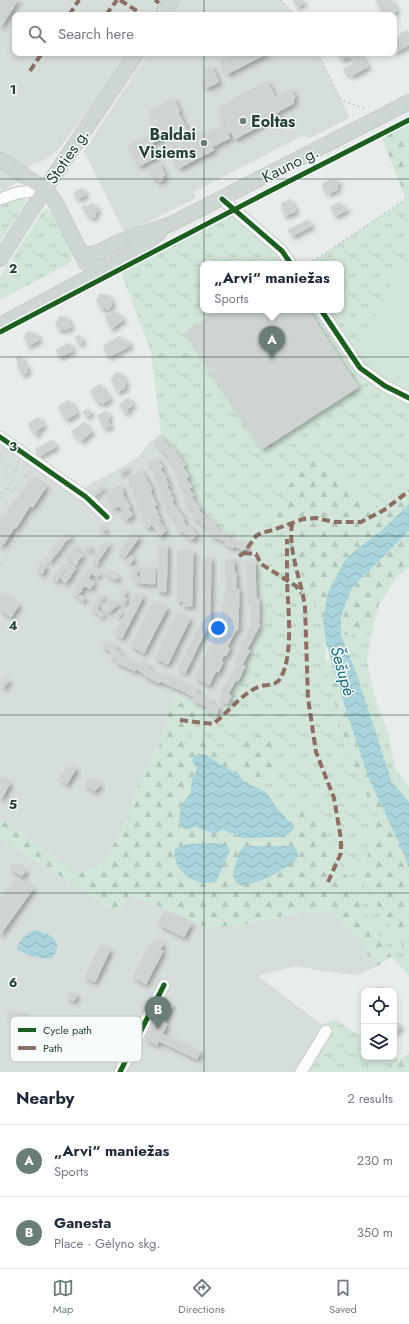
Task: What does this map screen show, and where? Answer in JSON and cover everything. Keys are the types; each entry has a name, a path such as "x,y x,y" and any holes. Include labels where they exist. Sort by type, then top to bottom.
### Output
{"main road":[{"path":"164,12 172,0"},
{"name":"Stoties g.","path":"0,259 45,189 135,56"},
{"name":"Kauno g.","path":"81,253 90,254 99,252 118,242 171,224 409,102"},
{"path":"0,160 45,189 56,203 86,263 95,267 106,267"},
{"name":"Kauno g.","path":"0,325 130,255 171,224"}],"street":[{"path":"0,199 17,193 45,189"},
{"path":"222,199 282,251 289,261"},
{"path":"323,313 360,368 384,386 409,398"},
{"path":"0,437 86,497 107,518"},
{"path":"142,1028 164,985"},
{"path":"301,1072 326,1031"},
{"path":"120,1072 125,1062"}],"path":[{"path":"280,0 293,12"},
{"path":"319,56 341,100 363,108 370,122"},
{"path":"313,261 406,199 409,200"},
{"path":"0,454 11,481"},
{"path":"0,498 11,481 19,458"},
{"path":"7,488 12,491 32,468"},
{"path":"24,478 31,475 51,489"},
{"path":"0,564 55,484"}],"shaded area":[{"path":"0,0 163,0 155,12 12,12 12,56 127,56 59,149 45,160 32,164 20,181 0,192"},
{"path":"180,0 280,0 293,12 174,12"},
{"path":"146,56 319,56 350,118 312,137 309,138 302,136 194,192 196,198 125,234 84,151"},
{"path":"161,433 185,461 194,495 219,529 249,543 257,561 263,624 247,665 227,705 216,716 201,708 168,714 159,746 143,772 125,822 104,863 80,873 73,871 0,818 0,437 80,493 88,485 112,473 138,457 150,442"},
{"path":"0,838 109,907 120,910 129,895 209,928 243,925 303,912 328,911 348,927 364,948 375,967 357,975 327,972 296,966 258,976 321,1024 294,1072 0,1072"}],"green space":[{"path":"409,122 409,201 406,199 381,136"},
{"path":"13,198 27,200 0,242 0,205"},
{"path":"406,199 409,201 409,491 384,510 377,506 275,512 313,602 323,621 326,643 325,664 363,789 377,816 374,837 367,856 359,869 365,888 394,930 409,959 409,976 392,957 360,906 350,881 340,867 331,840 298,811 294,813 278,809 266,792 252,786 256,780 271,782 275,772 239,766 203,742 191,737 192,724 203,715 201,708 216,716 227,705 247,665 263,624 257,561 249,543 219,529 194,495 185,461 161,433 151,352 120,270 236,211 288,261 200,261 200,313 344,313 344,261 313,261"},
{"path":"45,208 51,212 73,252 70,263 0,300 0,277"},
{"path":"409,248 409,381 356,354"},
{"path":"306,459 316,459 384,510 409,491 409,504 383,529 357,549 328,592 323,621 313,602 275,512 280,500"},
{"path":"409,531 409,567 397,577 379,604 372,633 341,635 341,616 352,588"},
{"path":"372,633 367,661 374,695 388,733 396,770 409,787 409,802 392,782 357,675 341,635"},
{"path":"330,657 368,777 404,854 409,869 409,959 394,930 365,888 359,869 367,856 374,837 377,816 363,789 342,732 325,664"},
{"path":"175,692 201,708 203,715 192,724 191,737 203,742 238,765 239,756 244,744 250,736 258,735 271,740 275,757 275,766 271,782 256,780 252,786 246,783 239,775 197,769 192,780 190,794 181,805 186,830 196,827 215,834 223,830 243,838 290,822 278,809 294,813 302,807 315,813 331,840 340,867 350,881 360,906 392,957 375,967 364,948 348,927 328,911 303,912 243,925 209,928 129,895 120,910 109,907 0,838 0,818 74,871 80,873 104,863 125,822 143,772 159,746"},
{"path":"336,1020 361,1036 361,1060 397,1059 399,1060 394,1072 294,1072 321,1024"},
{"path":"409,1053 409,1072 394,1072 399,1060"}],"water":[{"name":"Šešupė","path":"409,504 409,531 352,588 341,616 341,635 357,675 392,782 409,802 409,869 404,854 368,777 326,643 323,621 328,592 345,560 383,529"},
{"path":"197,754 204,754 239,775 246,783 266,792 294,829 285,837 243,838 223,830 215,834 196,827 186,830 181,827 179,820 181,805 190,794 192,780 197,769 192,760"},
{"path":"222,843 230,850 216,882 203,883 194,880 184,874 177,865 175,860 175,849 187,844"},
{"path":"244,846 290,846 296,849 299,855 295,862 263,880 242,886 236,883 233,874 239,853"},
{"path":"35,930 51,936 57,943 56,952 52,958 34,956 17,949 23,937"}],"building":[{"path":"0,0 18,0 0,28"},
{"path":"293,0 302,0 304,3 297,7"},
{"path":"376,0 391,0 397,11 395,12 382,12"},
{"path":"407,30 409,34 409,45 397,51 397,38 401,36 400,34"},
{"path":"229,56 262,56 227,74 220,61"},
{"path":"339,56 350,56 341,60"},
{"path":"350,56 362,56 368,67 351,76 349,73 346,74 343,69 354,63"},
{"path":"211,66 219,82 206,88 203,82 208,79 204,70"},
{"path":"267,81 275,97 291,89 295,97 293,101 294,103 276,113 278,116 271,120 269,117 264,120 265,123 235,139 231,132 228,134 230,138 212,147 214,150 179,168 149,111 173,98 189,134 195,131 198,136 223,125 224,128 228,126 225,120 223,121 217,109"},
{"path":"157,130 162,138 150,144 157,157 139,166 128,145"},
{"path":"159,163 165,175 163,176 164,179 159,182 158,179 155,180 149,168"},
{"path":"332,179 334,181 337,179 339,184 336,185 338,189 328,194 324,191 322,184"},
{"path":"82,188 86,195 77,199 73,193"},
{"path":"290,199 296,211 285,216 281,208 283,208 281,204"},
{"path":"340,202 343,208 345,207 347,210 335,216 330,207"},
{"path":"93,203 98,211 94,214 96,216 92,218 91,216 89,217 82,207 85,205 86,207"},
{"path":"308,220 312,226 292,236 288,230"},
{"path":"102,294 104,296 107,294 113,303 107,310 105,307 102,310 96,300 99,298 98,296"},
{"path":"115,311 118,317 121,315 123,320 111,329 105,316"},
{"path":"214,313 310,313 358,387 262,449 186,332"},
{"path":"61,316 62,318 66,316 71,327 65,330 64,328 59,331 55,322 59,320 58,318"},
{"path":"30,331 31,334 35,332 39,340 28,346 24,337 26,336 25,334"},
{"path":"79,335 83,342 79,344 75,337"},
{"path":"120,336 123,342 127,340 130,346 108,357 103,346"},
{"path":"69,343 73,351 59,357 56,350"},
{"path":"20,356 25,366 27,365 28,368 26,369 28,372 22,375 16,358"},
{"path":"119,372 126,384 124,385 125,388 117,392 111,379 114,378 113,375"},
{"path":"100,384 110,399 102,404 100,402 98,403 90,391"},
{"path":"129,398 133,405 127,409 129,411 125,413 119,404"},
{"path":"69,400 77,413 66,420 58,407"},
{"path":"88,409 91,414 86,417 83,412"},
{"path":"106,411 110,418 107,420 111,426 105,429 97,415"},
{"path":"38,417 44,426 37,430 38,433 35,435 28,424"},
{"path":"84,422 92,432 81,441 71,432"},
{"path":"161,436 170,448 172,447 185,465 183,467 189,476 186,479 192,487 189,489 194,495 192,497 200,508 198,509 208,520 210,519 220,531 230,535 228,537 236,541 237,539 247,544 244,551 234,546 233,548 225,544 226,542 212,536 204,524 202,525 198,519 196,520 192,514 194,512 185,501 188,499 183,493 185,491 179,483 182,480 176,471 178,470 155,441"},
{"path":"52,440 56,447 39,456 35,449"},
{"path":"156,458 163,467 160,469 167,478 165,479 169,485 167,487 172,493 170,494 174,500 172,502 185,520 183,521 187,527 189,525 197,535 191,540 182,531 181,532 176,525 178,524 165,506 167,504 163,498 165,497 160,491 163,489 158,484 160,482 154,473 156,472 149,463"},
{"path":"125,467 127,469 121,474 119,471"},
{"path":"141,470 152,490 150,491 157,505 154,506 161,520 159,521 166,531 160,536 152,525 148,528 143,522 145,520 141,514 143,513 136,500 138,498 128,479"},
{"path":"31,477 46,487 33,507 30,506 16,528 14,528 4,544 3,543 0,547 0,519 3,515 4,516 16,498 17,500"},
{"path":"119,485 124,492 122,493 130,507 128,508 133,515 126,520 121,513 123,511 119,506 114,509 109,502 111,501 106,495"},
{"path":"102,486 104,489 101,491 98,488"},
{"path":"97,490 99,492 94,497 91,494"},
{"path":"101,525 106,529 104,532 99,528"},
{"path":"66,533 71,537 69,540 64,536"},
{"path":"133,533 139,538 125,557 119,552"},
{"path":"62,537 67,540 64,543 60,540"},
{"path":"59,540 64,544 62,547 57,543"},
{"path":"105,542 109,545 107,548 103,545"},
{"path":"56,545 61,548 59,551 54,547"},
{"path":"86,545 91,548 89,551 84,547"},
{"path":"159,545 167,545 167,568 158,568"},
{"path":"73,546 78,550 76,553 71,549"},
{"path":"101,546 106,549 105,552 99,549"},
{"path":"53,548 58,552 56,555 51,551"},
{"path":"99,549 104,552 102,556 97,553"},
{"path":"70,550 75,554 73,557 68,553"},
{"path":"178,550 193,551 192,601 177,601"},
{"path":"50,552 55,556 53,558 48,555"},
{"path":"78,552 83,555 81,558 76,555"},
{"path":"96,553 101,556 99,560 94,556"},
{"path":"68,554 73,557 71,560 66,557"},
{"path":"75,555 80,558 78,561 73,557"},
{"path":"131,555 134,558 130,564 126,561"},
{"path":"47,556 52,559 50,562 45,558"},
{"path":"95,558 99,562 97,565 92,561"},
{"path":"204,558 211,558 210,619 185,673 178,669 203,619"},
{"path":"73,559 78,562 76,565 71,561"},
{"path":"226,560 234,560 236,589 239,589 238,630 236,630 227,647 230,648 226,656 224,655 221,661 223,662 218,673 216,671 209,685 195,678 222,623 222,604 225,604 225,589 227,589 228,575 225,575"},
{"path":"246,561 255,561 256,599 259,599 259,622 251,620 251,599 248,599"},
{"path":"41,563 46,567 44,570 39,566"},
{"path":"63,564 68,568 66,571 61,567"},
{"path":"71,564 76,568 74,571 69,567"},
{"path":"134,566 140,568 139,572 133,570"},
{"path":"39,567 44,571 42,574 37,570"},
{"path":"89,567 94,571 92,573 87,570"},
{"path":"141,567 155,568 155,584 140,583"},
{"path":"60,568 65,572 63,574 58,571"},
{"path":"68,568 73,572 71,575 66,571"},
{"path":"158,568 167,568 166,592 158,591"},
{"path":"107,570 112,573 110,576 105,573"},
{"path":"56,571 62,575 60,578 54,574"},
{"path":"86,571 91,574 89,577 84,574"},
{"path":"95,571 100,574 98,577 93,574"},
{"path":"132,571 137,573 136,576 131,573"},
{"path":"66,572 71,576 69,579 64,575"},
{"path":"113,573 118,577 116,580 110,577"},
{"path":"54,575 59,579 57,581 52,578"},
{"path":"84,575 89,578 86,581 82,577"},
{"path":"63,576 68,579 66,583 61,579"},
{"path":"135,577 139,577 138,583 135,582"},
{"path":"81,579 87,582 85,586 79,582"},
{"path":"89,579 94,582 93,585 87,582"},
{"path":"79,582 84,586 82,589 77,585"},
{"path":"87,583 92,586 90,589 85,586"},
{"path":"77,586 82,590 80,593 75,589"},
{"path":"123,589 126,591 124,596 120,594"},
{"path":"74,590 79,593 77,596 72,592"},
{"path":"0,593 19,605 11,617 0,610"},
{"path":"136,593 143,597 122,638 115,634"},
{"path":"99,594 104,597 102,600 97,597"},
{"path":"80,595 85,598 83,601 78,598"},
{"path":"123,597 127,599 124,604 121,602"},
{"path":"111,599 114,601 111,607 108,605"},
{"path":"153,601 167,608 144,653 131,646"},
{"path":"184,601 192,601 192,606 183,606"},
{"path":"94,602 99,605 97,608 92,605"},
{"path":"115,602 118,604 114,609 111,607"},
{"path":"92,606 98,609 96,612 91,609"},
{"path":"107,606 112,609 110,612 105,609"},
{"path":"98,610 104,614 102,617 97,613"},
{"path":"119,610 122,612 119,617 116,615"},
{"path":"176,613 190,619 168,664 155,658"},
{"path":"254,621 260,625 247,649 250,650 242,665 245,666 238,681 236,680 228,694 231,696 227,704 219,700 223,693 221,691 238,663 235,662 242,648 240,647"},
{"path":"105,641 116,646 115,649 121,653 120,655 138,663 139,661 149,667 148,669 162,676 163,673 181,682 178,689 160,681 159,683 136,669 135,671 116,662 117,660 110,656 111,652 102,647"},
{"path":"4,678 9,681 4,687 0,685"},
{"path":"182,683 197,690 196,693 212,701 211,703 219,707 216,715 206,710 208,707 192,700 194,697 179,689"},
{"path":"68,765 76,769 67,784 59,779"},
{"path":"0,777 10,784 0,800"},
{"path":"89,778 100,785 95,791 85,785"},
{"path":"14,863 26,871 22,876 10,869"},
{"path":"16,877 33,889 0,935 0,900"},
{"path":"165,911 191,924 184,937 158,924"},
{"path":"155,939 163,944 160,950 163,951 146,984 133,977 149,945 151,946"},
{"path":"100,945 110,950 95,982 85,977"},
{"path":"70,992 77,995 74,1001 67,998"},
{"path":"162,1000 172,1005 164,1023 167,1024 162,1034 200,1052 197,1059 159,1041 157,1045 146,1039 156,1019 153,1018"},
{"path":"11,1010 16,1015 20,1011 26,1016 10,1016 10,1017 7,1015"},
{"path":"397,1023 401,1026 397,1031"}],"marked path":[{"path":"71,12 79,0"},
{"path":"108,12 117,0"},
{"path":"120,0 138,12"},
{"path":"155,0 159,3"},
{"path":"30,71 40,56"},
{"path":"239,556 244,553 256,536 261,533 303,519 316,518 334,522 361,522 384,510 409,491"},
{"path":"292,523 291,534 293,555 305,607 308,698 316,752 334,798 341,839 341,853 328,882"},
{"path":"180,720 213,724 252,690 278,682 280,679 287,658 289,645 287,539"},
{"path":"244,553 256,554 261,564 296,586 301,593"}],"cycle path":[{"path":"0,332 409,120"},
{"path":"222,199 282,251 289,261"},
{"path":"323,313 360,368 385,386 409,398"},
{"path":"0,437 86,497 107,517"},
{"path":"142,1028 164,985"},
{"path":"120,1072 125,1062"}],"place":[{"name":"Eoltas","path":"243,121"},
{"name":"Baldai Visiems","path":"204,143"},
{"name":"„Arvi“ maniežas","path":"272,359"},
{"name":"Ganesta","path":"158,1029"}]}
